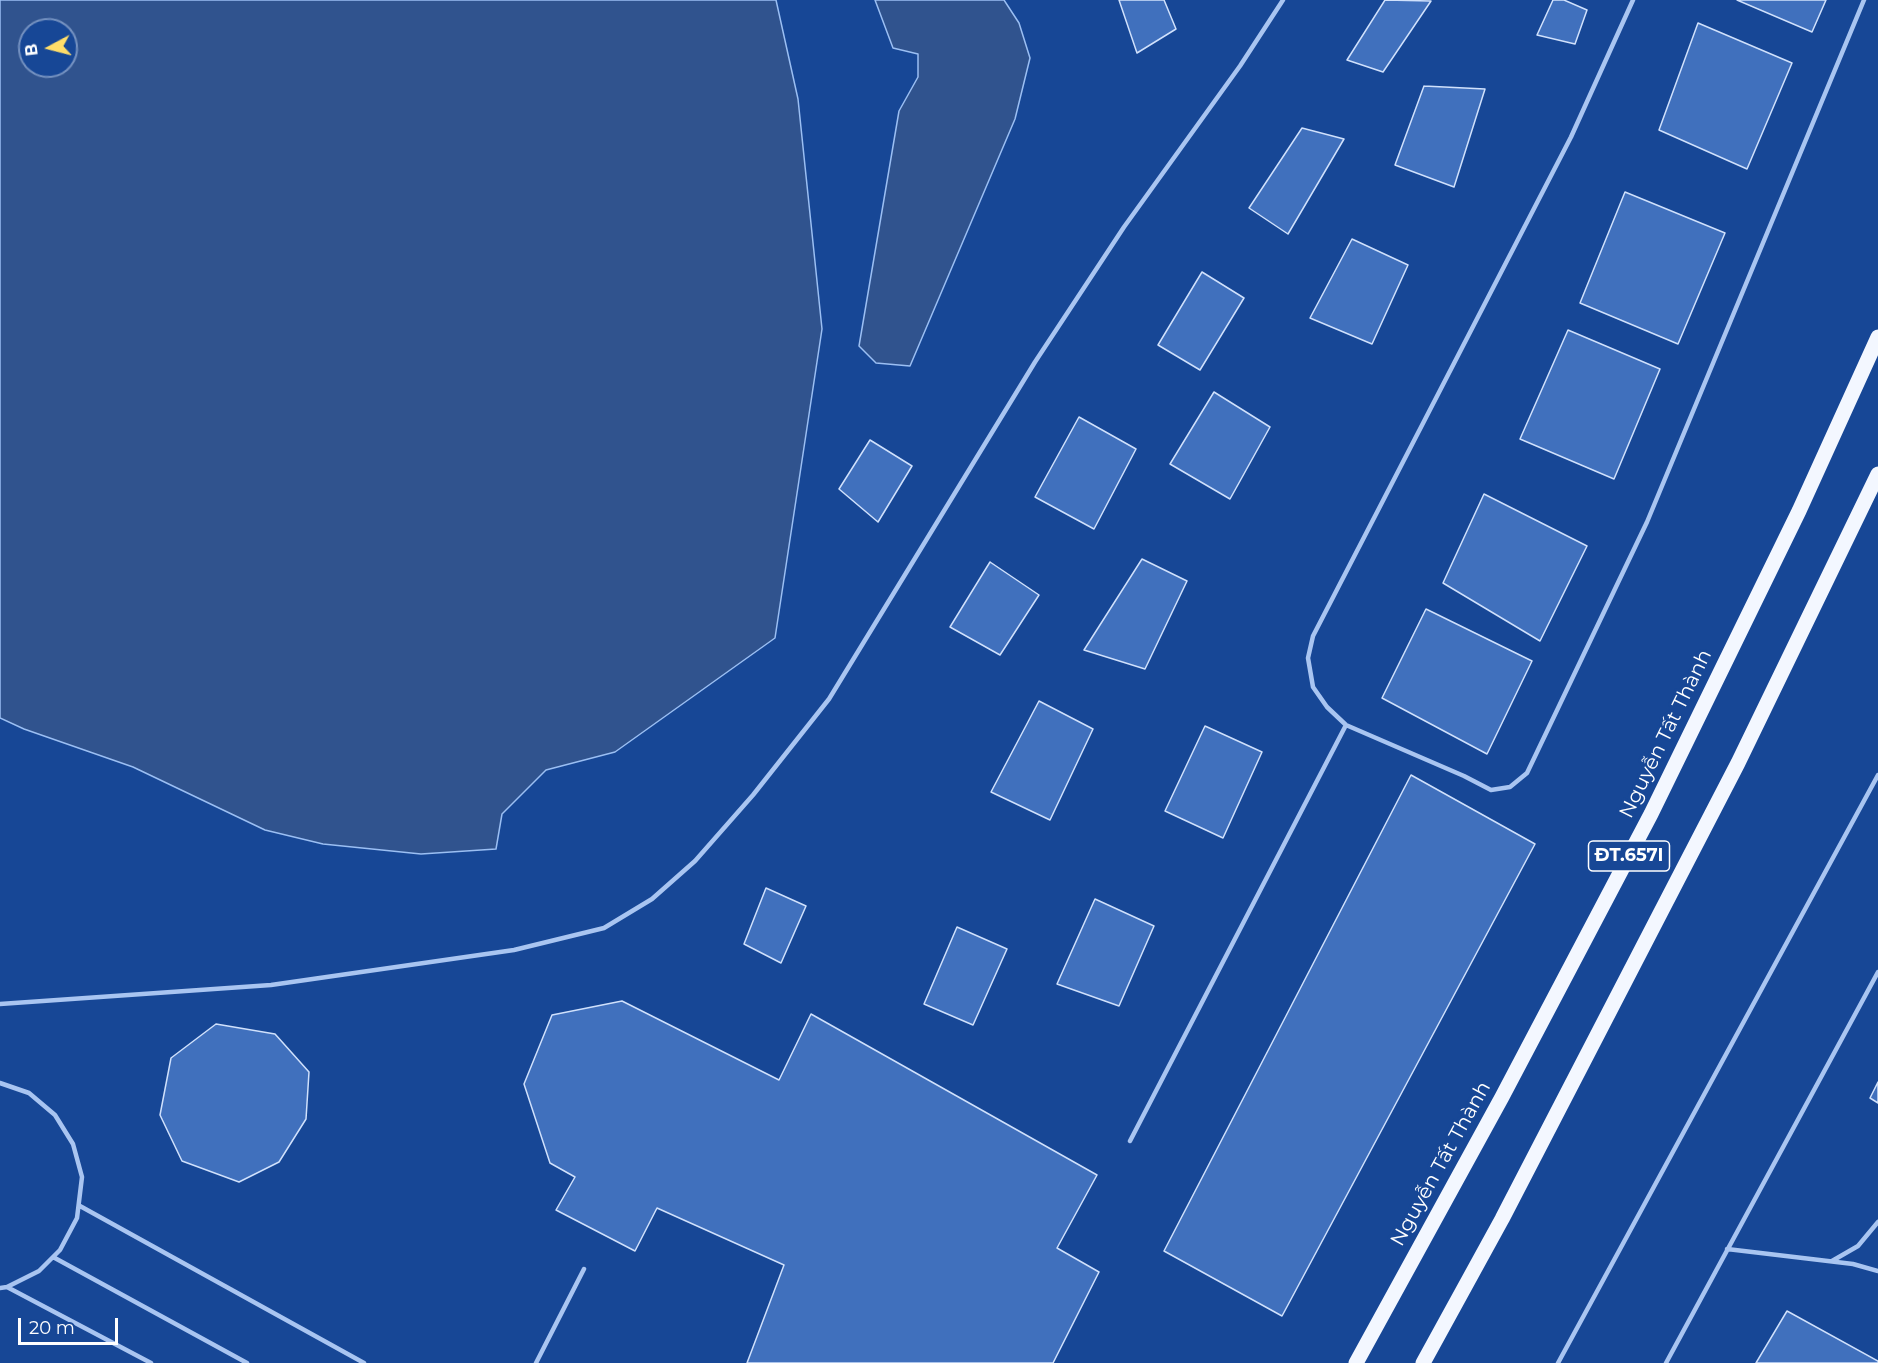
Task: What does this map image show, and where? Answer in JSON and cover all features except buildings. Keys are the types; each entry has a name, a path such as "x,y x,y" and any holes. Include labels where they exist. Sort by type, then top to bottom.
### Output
{"main road":[{"name":"Nguyễn Tất Thành","path":"1356,1363 1502,1097 1651,814 1799,511 1878,337"},
{"name":"ĐT.657I","path":"1424,1363 1502,1219 1732,774 1878,474"}],"lane":[{"path":"0,1004 271,985 514,950 604,928 652,899 695,861 753,795 829,699 1035,362 1124,227 1240,66 1283,0"},
{"path":"1633,0 1571,137 1313,636 1308,658 1313,687 1327,707 1346,725 1491,790 1510,787 1527,773 1647,522 1864,0"},
{"path":"1130,1141 1346,725"},
{"path":"1558,1363 1878,775"},
{"path":"1666,1363 1878,972"},
{"path":"0,1083 28,1093 55,1115 73,1143 82,1177 77,1218 60,1250 39,1271 7,1287 0,1288"},
{"path":"80,1206 364,1363"},
{"path":"1832,1261 1858,1246 1878,1222"},
{"path":"1727,1249 1853,1264 1878,1271"},
{"path":"53,1257 246,1363"},
{"path":"536,1363 584,1269"},
{"path":"7,1287 151,1363"}],"water":[{"path":"0,0 776,0 798,99 822,329 775,638 615,752 546,770 502,814 496,849 421,854 323,844 265,830 133,767 24,729 0,718"},
{"path":"875,0 1004,0 1019,23 1030,58 1015,119 910,366 876,363 859,346 899,111 918,77 918,54 893,48"}]}
